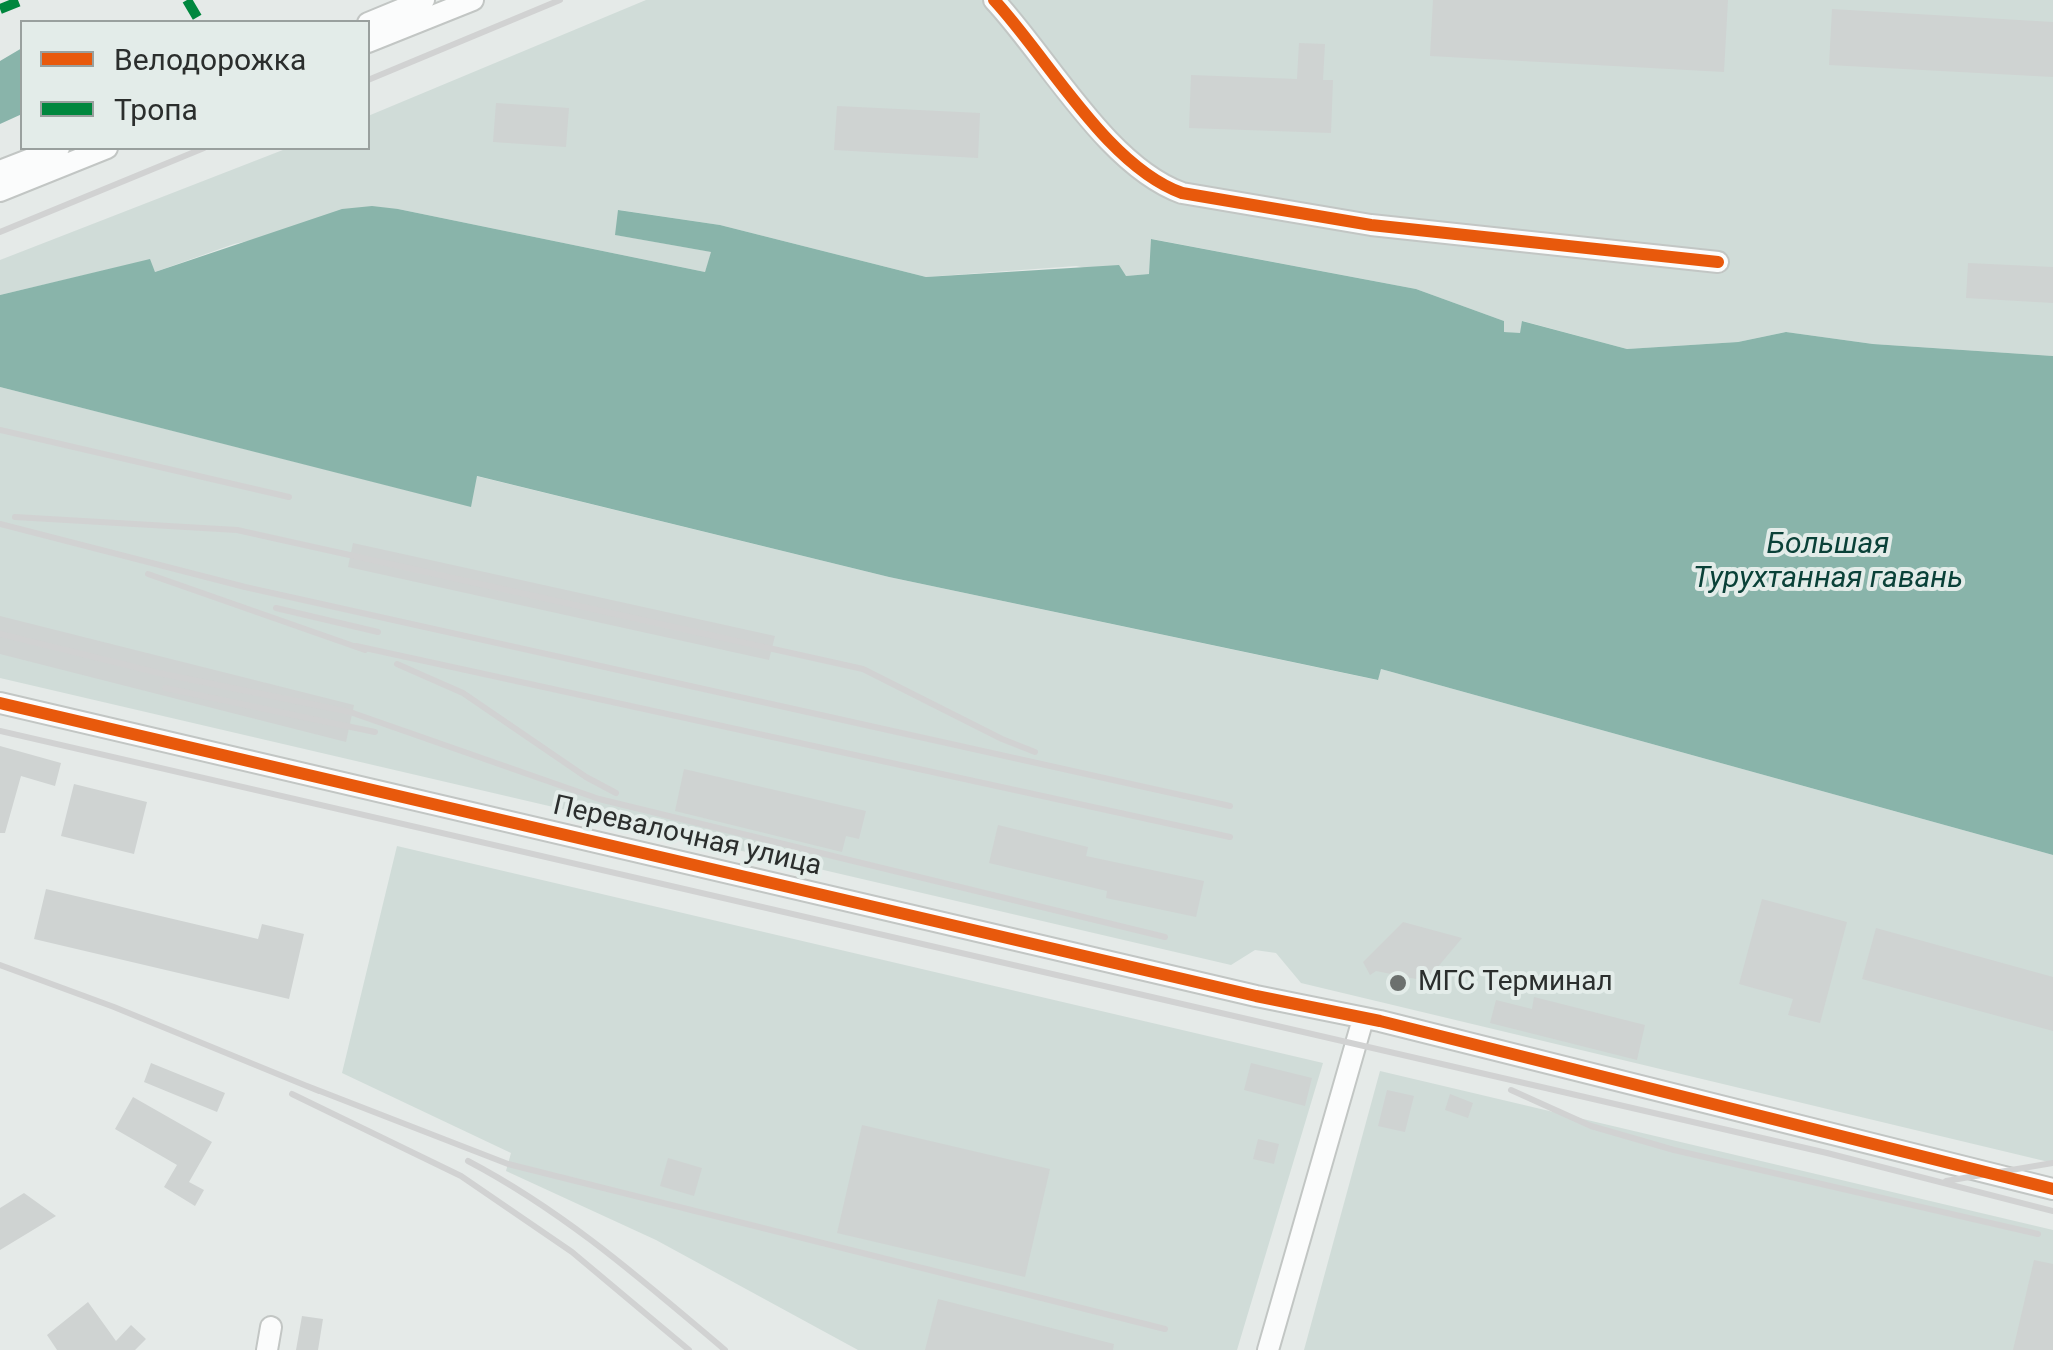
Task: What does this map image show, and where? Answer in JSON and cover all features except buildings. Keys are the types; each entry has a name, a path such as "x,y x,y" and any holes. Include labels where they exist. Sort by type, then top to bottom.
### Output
{"street":[{"path":"370,22 424,0"},
{"path":"370,41 472,0"},
{"path":"994,0 1040,60 1130,162 1160,185 1182,193 1371,225 1718,262"},
{"path":"0,171 54,150"},
{"path":"0,191 102,150"},
{"name":"Перевалочная улица","path":"0,703 1363,1018 2053,1189"},
{"path":"1268,1350 1363,1018"},
{"path":"267,1350 271,1328"}],"shaded area":[{"path":"646,0 2053,0 2053,356 1873,344 1786,332 1738,342 1627,349 1523,321 1520,334 1504,332 1504,321 1416,289 1152,239 1150,274 1126,276 1076,266 926,277 720,225 619,210 616,235 712,252 705,272 398,209 234,244 155,272 149,260 0,295 0,260 283,150 370,150 370,115"},
{"path":"0,387 470,506 476,476 889,577 1377,680 1381,669 2053,855 2053,1163 1301,983 1276,953 1255,950 1231,965 0,678"},
{"path":"397,846 1323,1063 1237,1350 858,1350 656,1240 506,1171 511,1153 342,1073"},
{"path":"1380,1071 2053,1230 2053,1350 1304,1350"}],"water":[{"path":"20,49 20,115 0,124 0,61"},
{"name":"Большая Турухтанная гавань","path":"372,206 705,272 711,252 615,235 618,210 720,225 926,277 1119,265 1126,276 1149,274 1151,239 1416,289 1504,321 1504,332 1520,333 1522,321 1627,349 1738,342 1786,332 1873,344 2053,356 2053,855 1381,669 1378,680 889,577 477,476 471,507 0,387 0,295 150,259 155,272 342,209"}],"railway":[{"path":"370,79 560,0"},
{"path":"0,232 199,150"},
{"path":"0,430 289,497"},
{"path":"15,517 237,530 863,669 1035,752"},
{"path":"0,524 245,587 1230,806"},
{"path":"148,574 365,650"},
{"path":"276,608 378,632"},
{"path":"0,634 159,673 350,712 599,799 1165,937"},
{"path":"356,646 1230,837"},
{"path":"397,664 463,693 586,777 616,793"},
{"path":"165,688 375,732"},
{"path":"0,731 1827,1153 2053,1211"},
{"path":"0,965 319,1091"},
{"path":"307,1086 508,1164 1165,1329"},
{"path":"1511,1090 1591,1126 1674,1150 2038,1234"},
{"path":"292,1094 461,1176 572,1252 689,1350"},
{"path":"468,1161 570,1225 725,1350"},
{"path":"1946,1181 2053,1163"}],"marked path":[{"path":"0,9 23,0"},
{"path":"187,0 199,20"}],"cycle path":[{"path":"994,0 1104,135 1129,160 1182,193 1371,225 1718,262"},
{"path":"0,703 1256,996 1380,1021 2053,1189"}],"place":[{"name":"МГС Терминал","path":"1398,983"}]}
